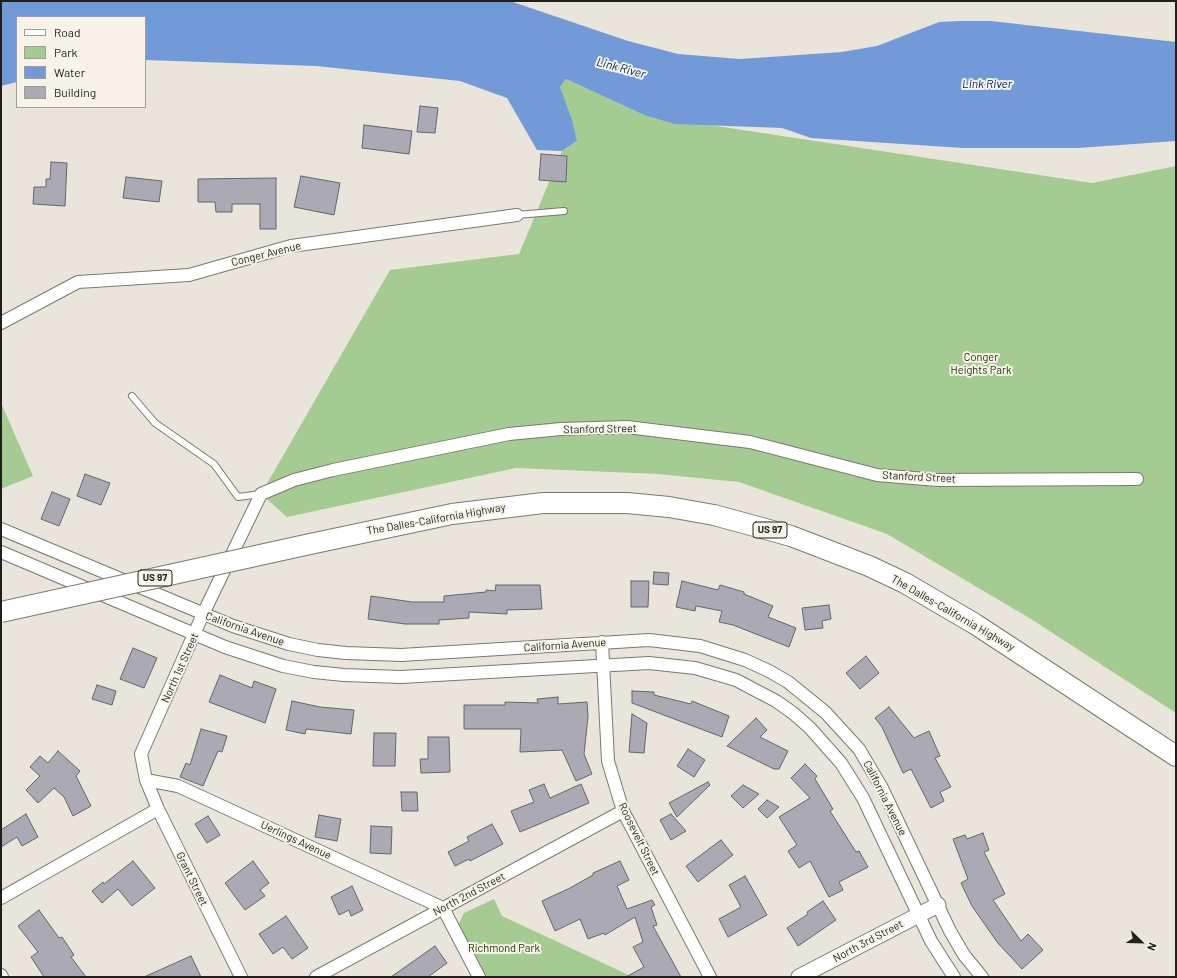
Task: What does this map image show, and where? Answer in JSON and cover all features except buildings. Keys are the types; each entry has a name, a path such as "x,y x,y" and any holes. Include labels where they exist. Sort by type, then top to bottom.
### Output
{"highway":[{"name":"The Dalles-California Highway","path":"1,612 452,514 543,503 627,503 669,507 714,515 791,536 869,566 905,583 995,637 1176,756"}],"street":[{"name":"Conger Avenue","path":"1,323 78,282 189,275 291,246 517,215"},
{"name":"Stanford Street","path":"261,494 294,480 333,470 509,434 561,429 627,427 750,442 877,475 938,480 1137,479"},
{"name":"North 1st Street","path":"146,780 142,754 203,614 261,494"},
{"name":"California Avenue","path":"1,529 233,626 289,644 346,653 401,655 649,640 674,642 716,650 769,671 806,696 825,712 844,732 872,768 938,905 964,955 982,977"},
{"name":"California Avenue","path":"1,552 225,647 283,666 344,675 408,677 604,664 672,664 702,670 736,680 759,690 793,713 827,746 853,780 918,915 935,948 954,977"},
{"name":"Roosevelt Street","path":"602,642 608,761 623,811 710,977"},
{"name":"Grant Street","path":"146,780 158,809 240,977"},
{"name":"Uerlings Avenue","path":"146,780 178,786 443,908"},
{"path":"1,898 158,809"},
{"name":"North 2nd Street","path":"316,977 623,811"},
{"name":"North 3rd Street","path":"799,977 938,905"},
{"path":"443,908 479,977"}],"lane":[{"name":"Conger Avenue","path":"517,215 564,211"},
{"name":"Stanford Street","path":"132,396 154,423 214,464 238,497 261,494"}],"green space":[{"name":"Conger Heights Park","path":"566,79 644,115 1092,183 1176,166 1176,713 1031,619 887,534 739,482 658,474 516,468 287,517 261,494 390,270 519,254 562,151 577,141 560,87"},
{"path":"1,403 33,476 1,489"},
{"name":"Richmond Park","path":"494,899 502,916 633,977 486,977 458,925 464,913"}],"water":[{"name":"Link River","path":"1,1 510,1 628,41 678,54 740,59 842,52 877,46 939,22 991,21 1176,42 1176,141 1078,148 963,148 811,138 782,128 675,124 644,115 566,79 560,87 572,120 577,141 562,151 537,150 507,98 460,81 316,66 146,60 146,16 16,16 16,82 1,86"}]}
